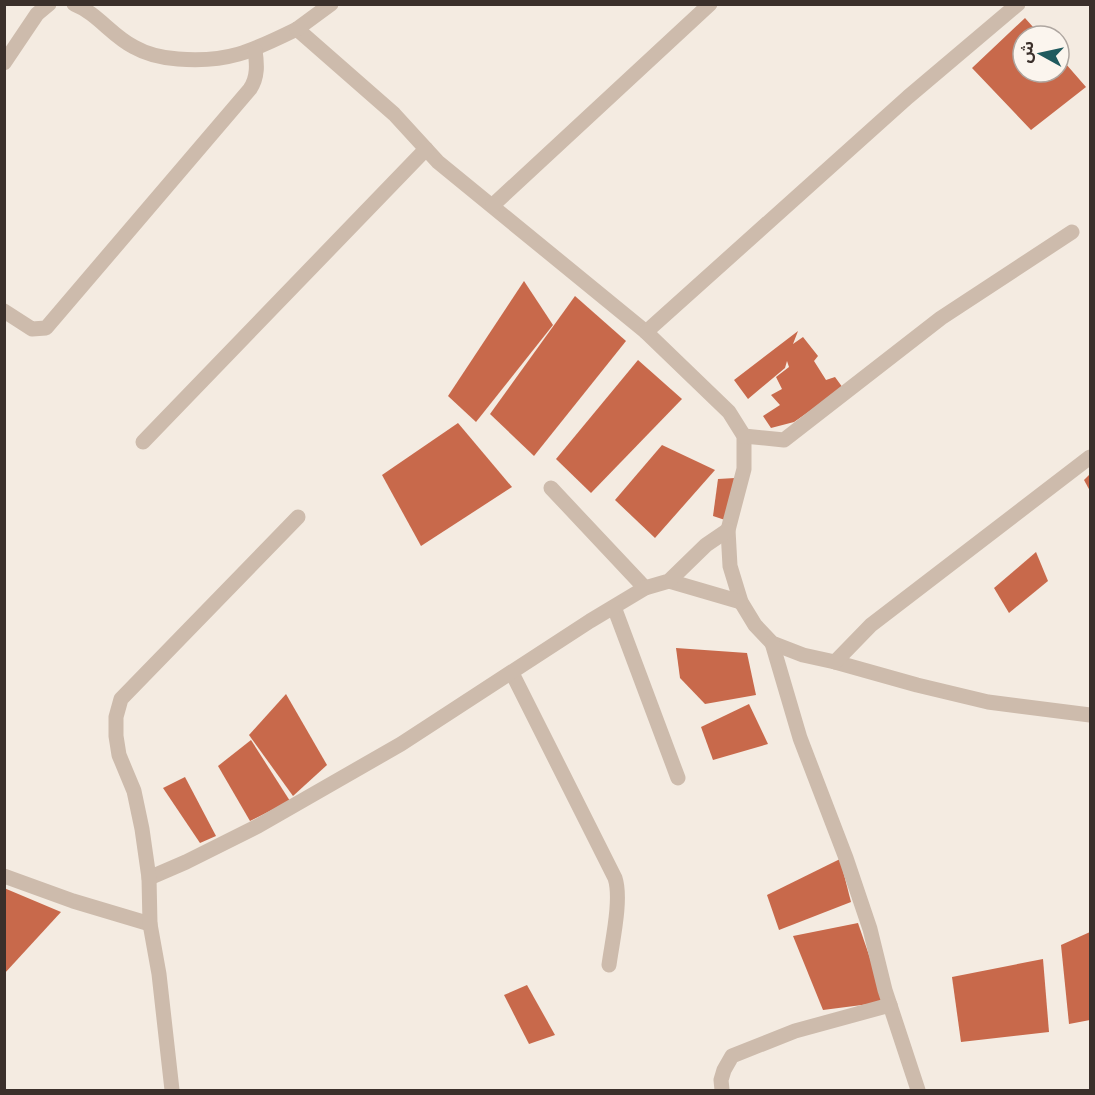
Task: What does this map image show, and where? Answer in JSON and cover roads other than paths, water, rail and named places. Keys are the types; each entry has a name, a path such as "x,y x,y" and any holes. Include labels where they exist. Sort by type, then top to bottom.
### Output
{"street":[{"path":"4,63 37,14 49,4"},
{"path":"74,4 84,8 134,47 158,57 190,60 223,59 255,50 297,29 331,4"},
{"path":"493,206 710,4"},
{"path":"646,332 908,97 1018,4"},
{"path":"297,29 385,106 438,162 646,332 729,412 744,436 744,469 728,530 730,566 741,602 755,624 772,643 800,738 846,858 866,919 918,1090"},
{"path":"4,311 32,329 46,328 250,89 255,82 255,50"},
{"path":"143,442 426,149"},
{"path":"744,436 784,440 941,318 1072,232"},
{"path":"835,662 871,626 1090,458"},
{"path":"551,488 645,588"},
{"path":"172,1090 159,974 150,924 149,878 142,829 134,791 119,755 116,717 121,699 298,517"},
{"path":"149,878 207,853 401,744 645,588 669,581 706,545 728,530"},
{"path":"669,581 741,602"},
{"path":"614,607 678,778"},
{"path":"772,643 803,655 988,702 1090,715"},
{"path":"512,673 618,885 609,965"},
{"path":"4,876 73,901 150,924"},
{"path":"722,1090 721,1080 732,1056 795,1031 891,1005"}]}
